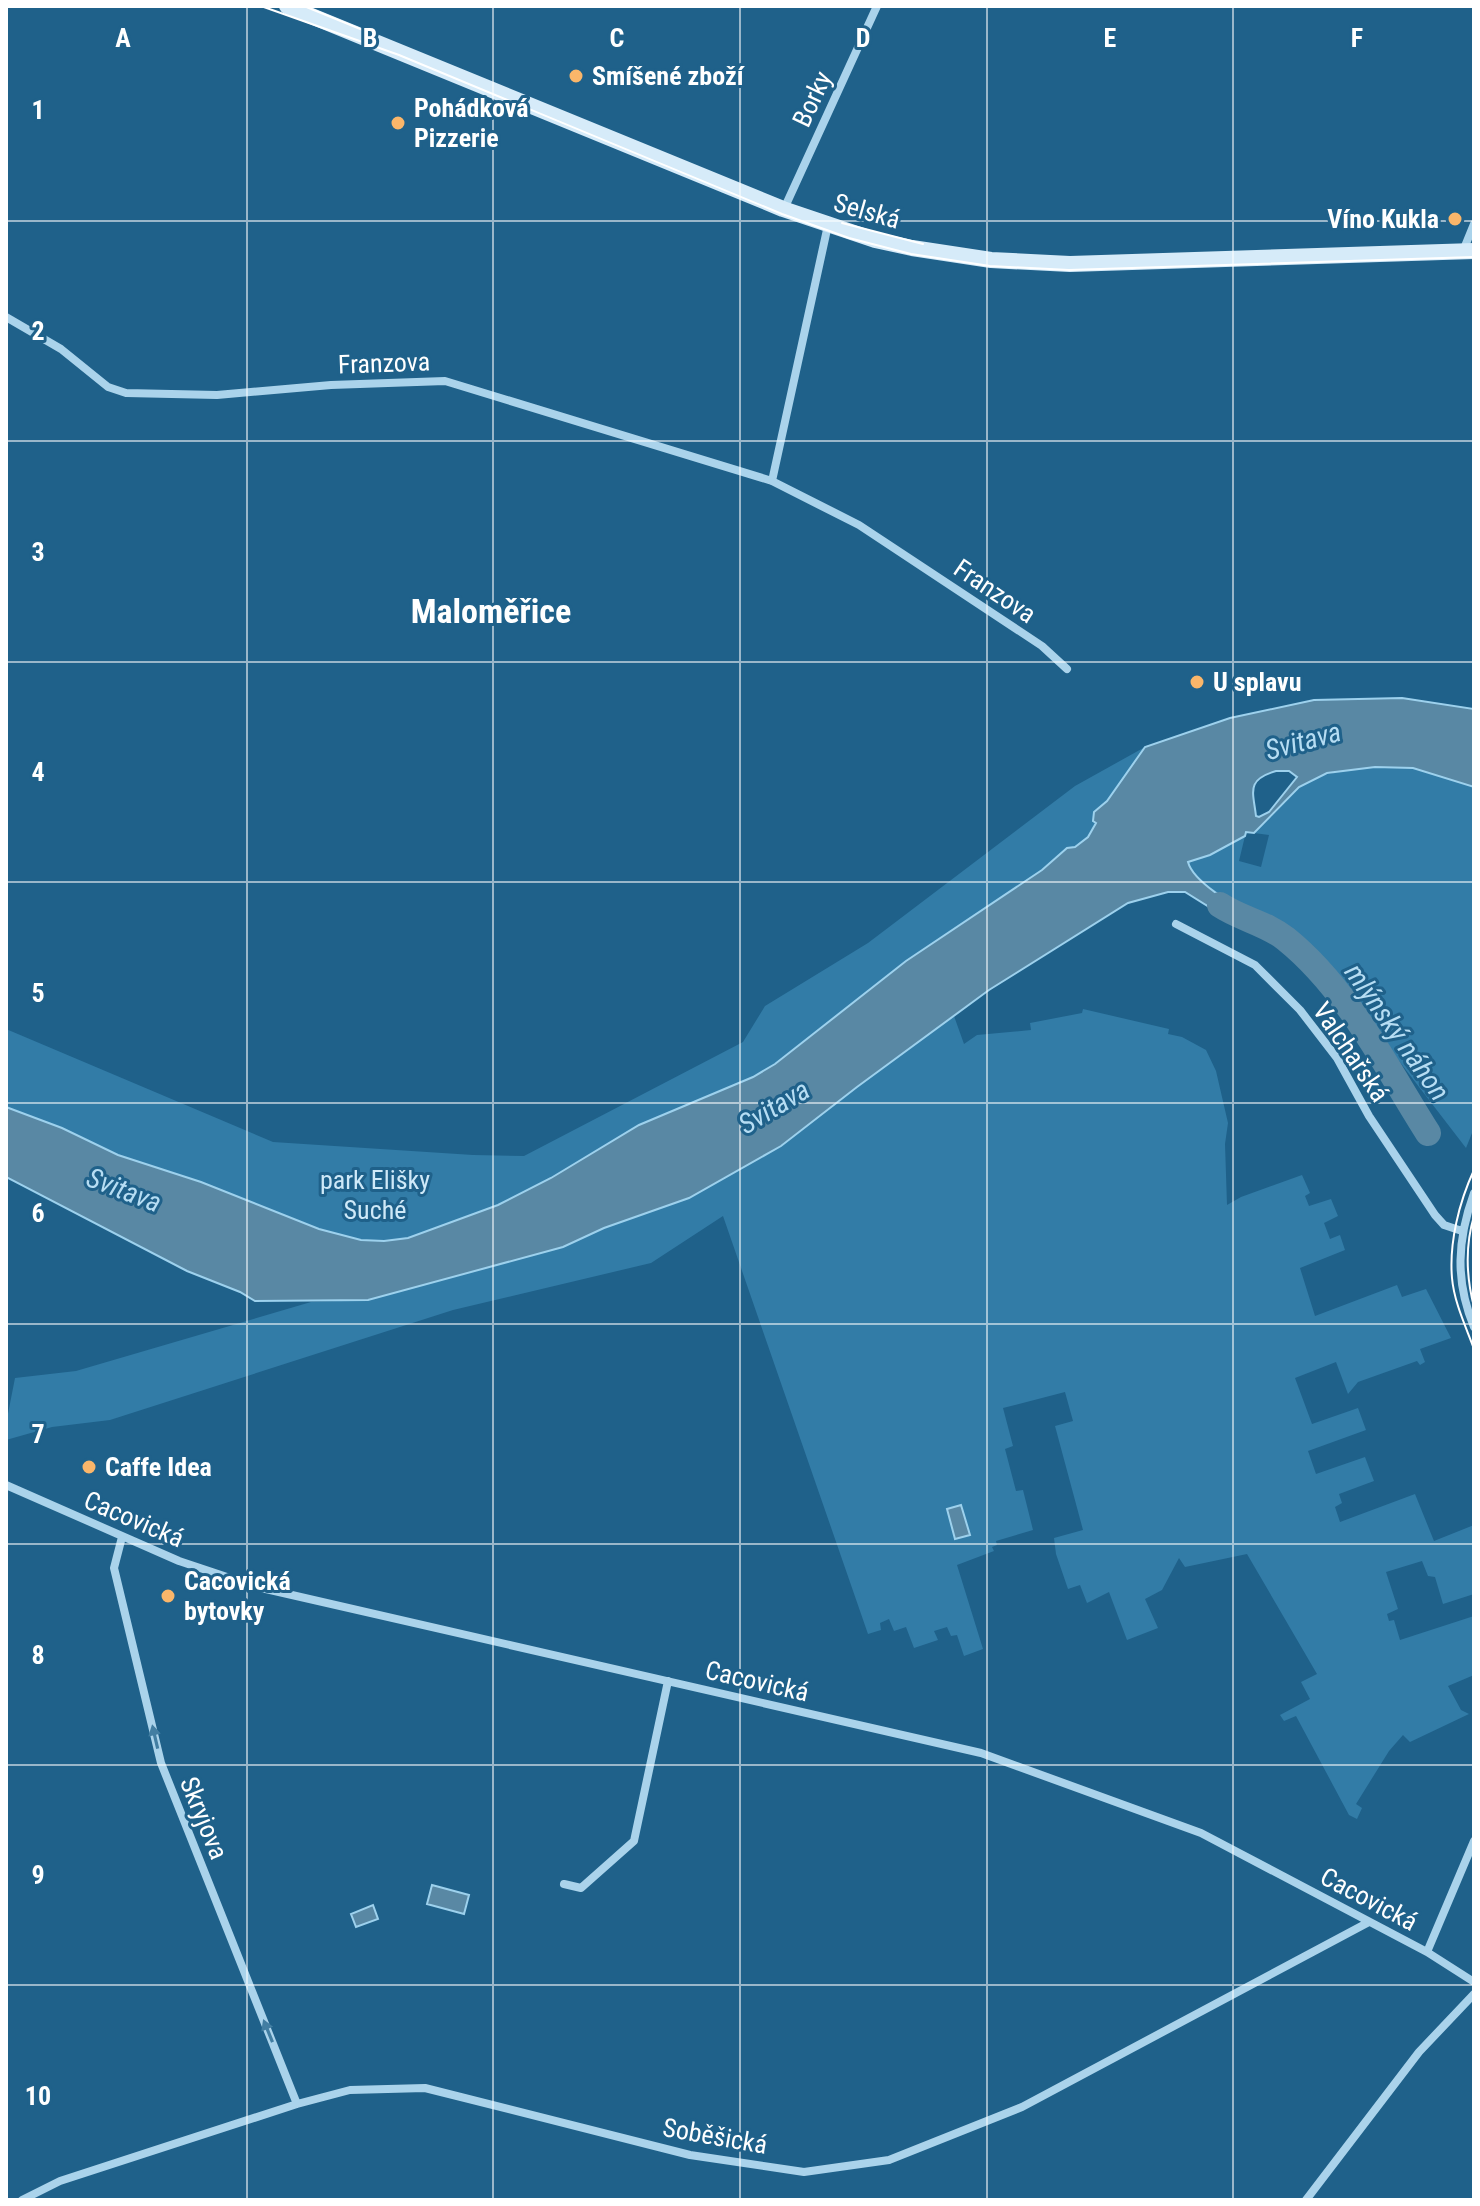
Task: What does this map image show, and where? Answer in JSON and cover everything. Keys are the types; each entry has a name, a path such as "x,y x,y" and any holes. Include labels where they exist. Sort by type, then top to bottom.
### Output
{"main road":[{"name":"Selská","path":"287,6 783,209 912,248 1019,263 1070,264 1469,251"}],"street":[{"name":"Borky","path":"783,209 877,6"},
{"path":"1469,251 1474,224"},
{"path":"772,481 828,225"},
{"name":"Franzova","path":"6,317 61,349 108,387 126,393 217,395 331,385 445,381 772,481 859,525 1042,646 1067,669"},
{"name":"Valchařská","path":"1176,924 1255,965 1277,985 1337,1058 1369,1116 1435,1215 1444,1225 1462,1231"},
{"path":"1474,1193 1462,1231 1459,1254 1460,1282 1474,1327"},
{"name":"Cacovická","path":"6,1485 179,1561 257,1587 981,1753 1201,1833 1427,1952 1474,1982"},
{"name":"Skryjova","path":"122,1537 114,1568 161,1763 297,2104"},
{"path":"564,1884 581,1888 634,1841 668,1681"},
{"path":"1427,1952 1474,1841"},
{"name":"Soběšická","path":"22,2200 60,2181 297,2104 350,2090 425,2088 690,2155 804,2172 889,2160 1022,2107 1369,1922"},
{"path":"1306,2200 1419,2052 1474,1994"}],"green space":[{"name":"park Elišky Suché","path":"1145,747 1103,807 1088,837 1075,848 1067,848 1042,870 906,961 775,1064 753,1077 639,1125 551,1178 498,1205 408,1238 361,1240 319,1229 201,1182 118,1155 62,1128 6,1107 6,1029 273,1142 524,1156 743,1042 765,1006 868,943 1075,786"},
{"path":"1375,767 1414,768 1474,787 1474,1128 1466,1148 1339,983 1291,930 1236,908 1191,872 1188,861 1210,855 1245,836 1239,861 1261,867 1269,835 1254,833 1292,793 1324,775"},
{"path":"1083,1009 1169,1029 1168,1034 1182,1037 1206,1050 1216,1071 1228,1123 1225,1144 1227,1205 1302,1175 1310,1193 1305,1196 1309,1206 1331,1199 1338,1216 1324,1223 1330,1239 1340,1235 1345,1250 1300,1268 1315,1316 1397,1285 1402,1297 1426,1289 1451,1338 1420,1349 1425,1362 1420,1365 1417,1361 1358,1382 1348,1394 1336,1362 1295,1378 1312,1424 1358,1408 1366,1430 1308,1451 1316,1474 1365,1457 1374,1481 1339,1494 1342,1503 1335,1507 1340,1522 1415,1494 1434,1541 1474,1525 1474,1594 1443,1604 1435,1577 1428,1576 1422,1561 1386,1572 1398,1609 1387,1614 1389,1621 1394,1620 1400,1640 1474,1616 1474,1675 1448,1686 1461,1710 1469,1714 1410,1742 1403,1735 1389,1751 1356,1804 1362,1808 1357,1819 1349,1815 1296,1716 1284,1721 1280,1715 1310,1699 1301,1682 1317,1674 1247,1554 1185,1567 1179,1558 1162,1590 1145,1599 1158,1628 1127,1640 1109,1592 1087,1603 1080,1585 1068,1589 1054,1538 1083,1530 1055,1426 1073,1421 1065,1392 1003,1408 1013,1446 1005,1449 1016,1491 1023,1490 1033,1530 996,1541 997,1545 992,1547 994,1551 957,1565 983,1649 964,1656 957,1635 951,1636 947,1627 934,1631 938,1640 914,1648 906,1627 894,1631 889,1619 880,1623 881,1630 868,1634 723,1216 651,1263 453,1310 110,1420 52,1427 6,1440 15,1378 76,1371 311,1302 368,1300 563,1247 781,1146 954,1016 964,1044 977,1035 1031,1030 1030,1023 1082,1013"}],"water":[{"name":"Svitava","path":"1402,698 1474,709 1474,787 1413,768 1375,767 1327,773 1299,787 1254,833 1246,832 1245,836 1210,855 1188,862 1198,877 1215,892 1253,913 1248,925 1230,920 1185,892 1168,892 1128,903 989,990 781,1146 689,1198 604,1228 563,1247 368,1300 255,1301 187,1271 6,1177 6,1107 62,1128 118,1155 201,1182 319,1229 361,1240 408,1238 498,1205 551,1178 639,1125 753,1077 775,1064 906,961 1042,870 1067,848 1075,847 1088,837 1096,823 1093,821 1094,812 1107,801 1145,747 1230,718 1314,700","holes":["1289,771 1297,777 1269,812 1256,816 1253,793 1256,783 1266,774"]},
{"path":"961,1505 970,1535 955,1539 947,1509"},
{"path":"432,1885 469,1895 464,1914 427,1904"},
{"path":"373,1905 378,1919 356,1927 351,1914"}],"waterway":[{"name":"mlýnský náhon","path":"1220,905 1278,934 1308,959 1347,1005 1428,1133"}],"tram line":[{"path":"261,6 399,55 782,214 849,238 911,254 990,266 1069,270 1474,257"},
{"path":"304,6 375,35"},
{"path":"842,223 923,244"},
{"path":"1474,1170 1456,1223 1451,1265 1455,1296 1474,1349"},
{"path":"1474,1216 1468,1261 1474,1307"}],"place":[{"name":"Smíšené zboží","path":"576,76"},
{"name":"Pohádková Pizzerie","path":"398,123"},
{"name":"Víno Kukla","path":"1455,219"},
{"name":"U splavu","path":"1197,682"},
{"name":"Caffe Idea","path":"89,1467"},
{"name":"Cacovická bytovky","path":"168,1596"}],"district":[{"name":"Maloměřice","path":"491,611"}]}
